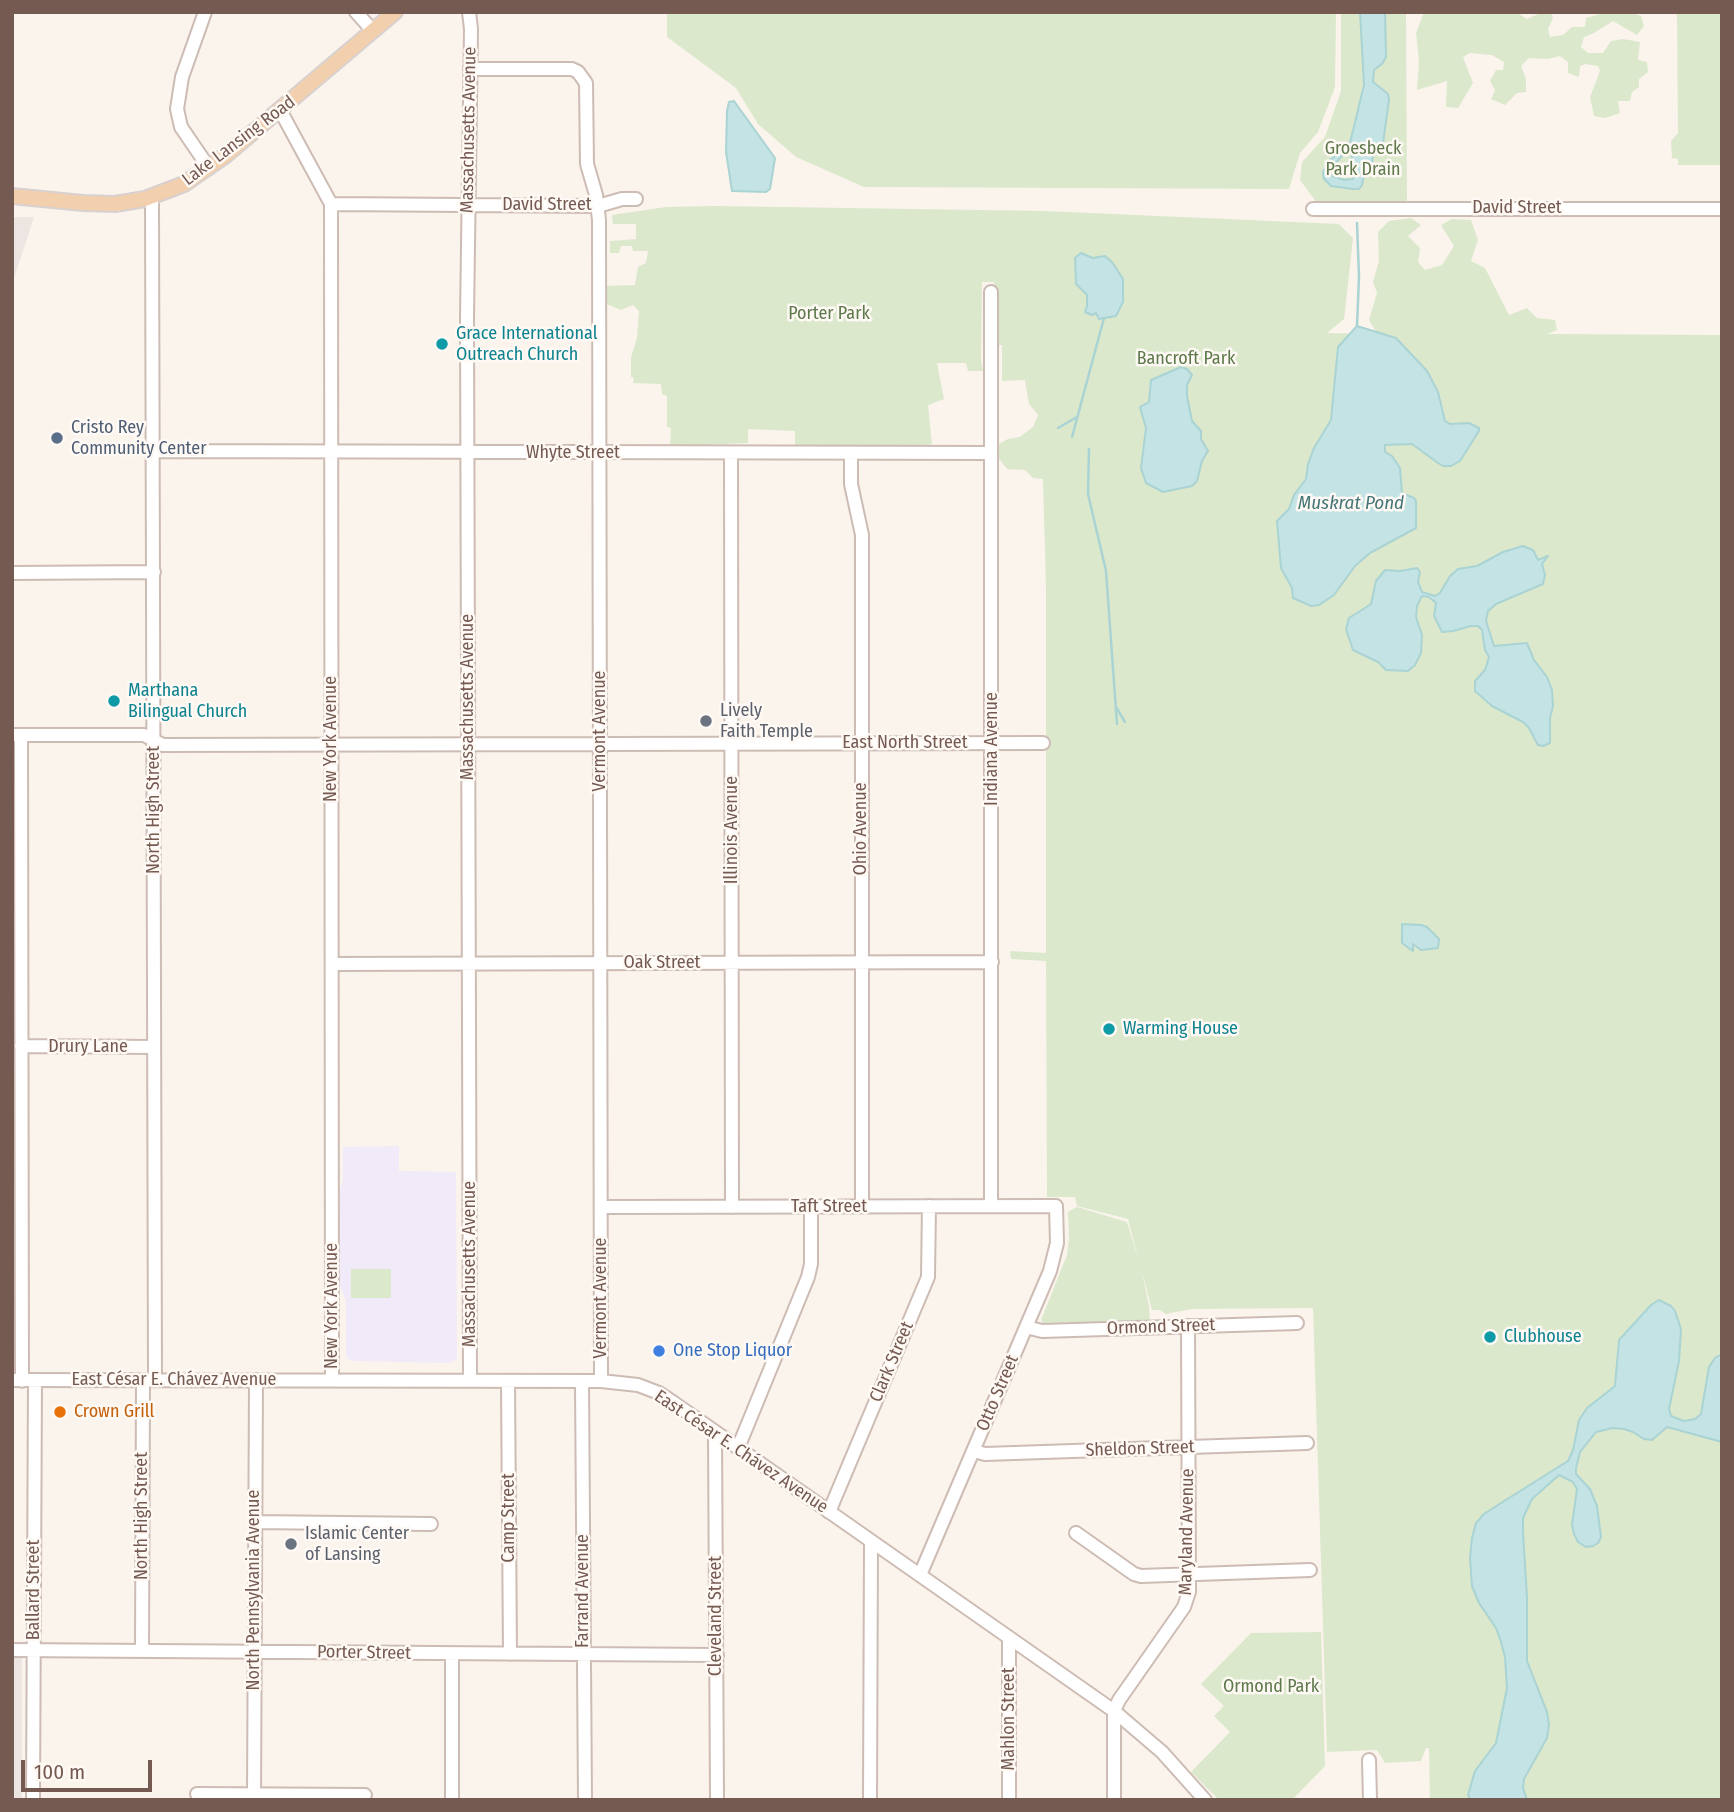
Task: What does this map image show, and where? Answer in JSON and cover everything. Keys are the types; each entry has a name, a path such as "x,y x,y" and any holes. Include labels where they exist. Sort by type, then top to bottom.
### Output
{"main road":[{"name":"Lake Lansing Road","path":"12,196 102,204 152,197 184,184 209,168 396,12"}],"street":[{"path":"205,12 179,86 177,109 180,127 209,168"},
{"path":"356,12 373,31"},
{"name":"Massachusetts Avenue","path":"469,12 467,453 470,1381"},
{"name":"Vermont Avenue","path":"470,69 572,69 578,72 586,83 587,164 598,206 601,1381"},
{"name":"New York Avenue","path":"280,110 331,204 332,1380"},
{"name":"North High Street","path":"142,1651 154,1047 152,197"},
{"name":"David Street","path":"331,204 598,206 622,199 636,199"},
{"name":"David Street","path":"1313,209 1722,209"},
{"name":"Indiana Avenue","path":"991,292 991,1206"},
{"name":"Whyte Street","path":"154,451 991,453"},
{"name":"Illinois Avenue","path":"731,453 732,1207"},
{"name":"Ohio Avenue","path":"851,453 851,484 862,535 862,1206"},
{"path":"12,573 153,572"},
{"name":"East North Street","path":"16,735 144,735 163,745 1043,743"},
{"name":"Ballard Street","path":"16,735 23,1381 34,1650 33,1800"},
{"name":"Oak Street","path":"332,964 992,962"},
{"name":"Drury Lane","path":"21,1046 154,1047"},
{"name":"Clark Street","path":"829,1512 928,1276 929,1206"},
{"name":"Taft Street","path":"601,1207 1056,1206"},
{"name":"Otto Street","path":"920,1576 1055,1257 1058,1228 1056,1206"},
{"path":"738,1448 808,1277 811,1264 811,1207"},
{"name":"Ormond Street","path":"1026,1327 1042,1331 1297,1323"},
{"name":"Maryland Avenue","path":"1114,1711 1184,1607 1189,1592 1188,1326"},
{"name":"North Pennsylvania Avenue","path":"254,1797 256,1380"},
{"name":"East César E. Chávez Avenue","path":"23,1381 601,1381 627,1382 659,1393 1114,1711 1162,1752 1205,1800"},
{"name":"Camp Street","path":"508,1382 510,1654"},
{"name":"Farrand Avenue","path":"582,1382 585,1800"},
{"name":"Cleveland Street","path":"715,1432 717,1800"},
{"name":"Sheldon Street","path":"974,1451 985,1454 1307,1443"},
{"path":"255,1522 431,1524"},
{"path":"1076,1533 1134,1574 1141,1576 1310,1570"},
{"path":"870,1800 871,1542"},
{"name":"Mahlon Street","path":"1009,1638 1009,1800"},
{"name":"Porter Street","path":"12,1650 716,1656"},
{"path":"452,1654 452,1800"},
{"path":"1114,1711 1114,1800"},
{"path":"1369,1760 1370,1800"},
{"path":"197,1794 254,1797 365,1796"}],"shaded area":[{"path":"12,217 34,217 12,285"},
{"path":"399,1146 399,1171 456,1172 457,1358 451,1363 351,1361 346,1356 346,1302 339,1283 339,1194 343,1179 343,1147"},
{"path":"12,1658 22,1658 22,1800 12,1800"}],"green space":[{"path":"667,12 1336,12 1335,87 1318,132 1300,153 1289,189 864,187 796,157 758,124 736,88 667,37"},
{"name":"Groesbeck Park Drain","path":"1341,12 1406,12 1407,202 1317,203 1300,180 1302,162 1325,137 1341,91"},
{"path":"1424,12 1516,12 1527,19 1543,12 1551,12 1553,18 1548,29 1550,37 1563,35 1572,27 1585,27 1586,18 1607,12 1629,12 1641,16 1644,26 1637,35 1613,21 1584,37 1581,47 1588,53 1603,53 1611,41 1623,39 1640,42 1638,60 1647,62 1648,72 1639,79 1639,87 1632,92 1630,101 1618,101 1620,113 1605,118 1594,116 1590,97 1600,71 1598,66 1580,66 1579,77 1568,73 1568,62 1560,56 1548,59 1529,58 1521,66 1526,79 1526,92 1517,93 1505,105 1491,99 1495,90 1490,81 1496,70 1503,70 1504,62 1492,55 1470,53 1463,57 1473,83 1458,108 1446,107 1447,81 1417,90 1419,61 1416,33"},
{"path":"1675,12 1722,12 1722,165 1678,165 1678,159 1672,158 1671,141 1678,133"},
{"path":"666,207 1045,211 1339,224 1353,238 1344,319 1327,333 1377,334 1369,320 1377,293 1373,282 1379,261 1378,232 1389,221 1411,218 1421,225 1408,236 1420,248 1418,262 1425,270 1442,265 1454,246 1441,225 1452,219 1471,220 1478,240 1471,261 1485,268 1509,315 1527,308 1537,318 1555,320 1557,330 1547,334 1722,335 1722,1800 1430,1800 1429,1748 1426,1748 1421,1761 1385,1763 1377,1750 1327,1752 1313,1308 1192,1309 1166,1314 1160,1310 1152,1310 1142,1272 1150,1321 1043,1323 1041,1320 1067,1255 1068,1212 1077,1207 1127,1222 1138,1258 1128,1219 1077,1206 1075,1197 1047,1197 1046,961 1011,959 1010,951 1046,953 1046,588 1043,479 1033,478 1025,470 1007,469 997,456 997,445 1020,437 1033,427 1038,415 1029,404 1025,380 1002,381 1002,345 996,345 994,282 982,282 983,371 968,371 966,363 937,363 944,399 928,405 932,444 795,448 795,431 748,429 748,443 670,446 667,396 662,394 661,384 633,383 634,378 631,377 631,357 637,338 639,311 633,305 621,310 604,303 604,286 635,285 638,267 646,263 648,251 633,251 632,246 621,246 619,253 610,253 610,241 636,239 636,224 613,224 612,215"},
{"path":"351,1269 391,1269 391,1298 351,1298"},
{"name":"Ormond Park","path":"1321,1632 1325,1766 1292,1800 1219,1800 1191,1772 1230,1732 1214,1716 1224,1706 1201,1684 1251,1633"}],"water":[{"path":"1360,12 1385,12 1386,57 1374,70 1373,82 1388,94 1389,100 1383,143 1373,154 1372,164 1364,175 1362,185 1359,189 1353,189 1331,186 1324,179 1323,172 1330,160 1339,153 1342,156 1329,170 1329,175 1344,180 1353,179 1354,173 1349,168 1352,157 1350,143 1364,85"},
{"path":"734,101 775,158 770,189 766,192 732,191 726,152 727,111 729,102"},
{"path":"1081,253 1093,258 1105,256 1123,279 1123,302 1116,316 1099,319 1096,313 1092,315 1085,312 1087,295 1076,284 1075,258"},
{"name":"Muskrat Pond","path":"1357,326 1396,338 1427,371 1438,392 1445,421 1450,424 1469,423 1479,428 1479,431 1460,461 1451,466 1443,466 1412,444 1385,445 1385,452 1392,456 1400,468 1402,493 1416,501 1416,528 1370,553 1355,566 1334,595 1319,605 1311,606 1293,598 1292,588 1281,568 1277,521 1289,509 1294,495 1306,479 1314,448 1331,420 1338,347"},
{"path":"1181,367 1192,375 1187,385 1187,396 1192,421 1201,431 1201,439 1208,451 1202,461 1197,481 1192,486 1163,492 1146,483 1141,468 1146,428 1140,407 1149,402 1151,380"},
{"path":"1523,546 1533,550 1538,560 1548,556 1542,564 1545,575 1543,584 1496,604 1488,611 1486,621 1494,646 1527,643 1534,660 1547,677 1552,690 1553,706 1550,743 1543,746 1538,745 1523,722 1492,706 1475,691 1475,681 1485,670 1489,657 1485,650 1482,630 1478,626 1442,632 1434,616 1436,603 1429,597 1422,596 1416,617 1422,635 1421,653 1415,665 1408,671 1386,670 1378,662 1353,650 1346,629 1349,618 1371,604 1376,581 1385,570 1417,568 1420,572 1418,582 1422,592 1435,596 1458,569 1477,566 1503,552"},
{"path":"1402,924 1427,927 1439,939 1438,948 1421,950 1413,944 1413,951 1410,949 1402,943"},
{"path":"1659,1300 1675,1311 1681,1329 1679,1361 1669,1409 1671,1416 1684,1421 1695,1419 1701,1414 1709,1367 1715,1358 1722,1354 1722,1442 1667,1427 1652,1440 1624,1429 1613,1428 1596,1432 1580,1452 1576,1468 1576,1474 1590,1489 1597,1506 1601,1537 1593,1546 1586,1547 1578,1542 1574,1534 1572,1525 1577,1489 1573,1482 1559,1475 1532,1499 1523,1518 1527,1661 1547,1712 1547,1738 1524,1779 1523,1788 1527,1800 1471,1800 1468,1795 1475,1771 1496,1743 1507,1688 1501,1642 1472,1586 1470,1558 1476,1523 1484,1514 1568,1461 1579,1420 1587,1408 1615,1386 1619,1340 1651,1305"}],"waterway":[{"path":"1357,223 1357,326"},
{"path":"1072,437 1104,318"},
{"path":"1058,428 1077,417"},
{"path":"1089,449 1088,494 1106,571 1117,724"},
{"path":"1116,707 1125,722"}],"place":[{"name":"Grace International Outreach Church","path":"442,344"},
{"name":"Cristo Rey Community Center","path":"57,438"},
{"name":"Marthana Bilingual Church","path":"114,701"},
{"name":"Lively Faith Temple","path":"706,721"},
{"name":"Warming House","path":"1109,1029"},
{"name":"Clubhouse","path":"1490,1337"},
{"name":"One Stop Liquor","path":"659,1351"},
{"name":"Crown Grill","path":"60,1412"},
{"name":"Islamic Center of Lansing","path":"291,1544"}],"park label":[{"name":"Porter Park","path":"829,314"},
{"name":"Bancroft Park","path":"1186,359"}]}
